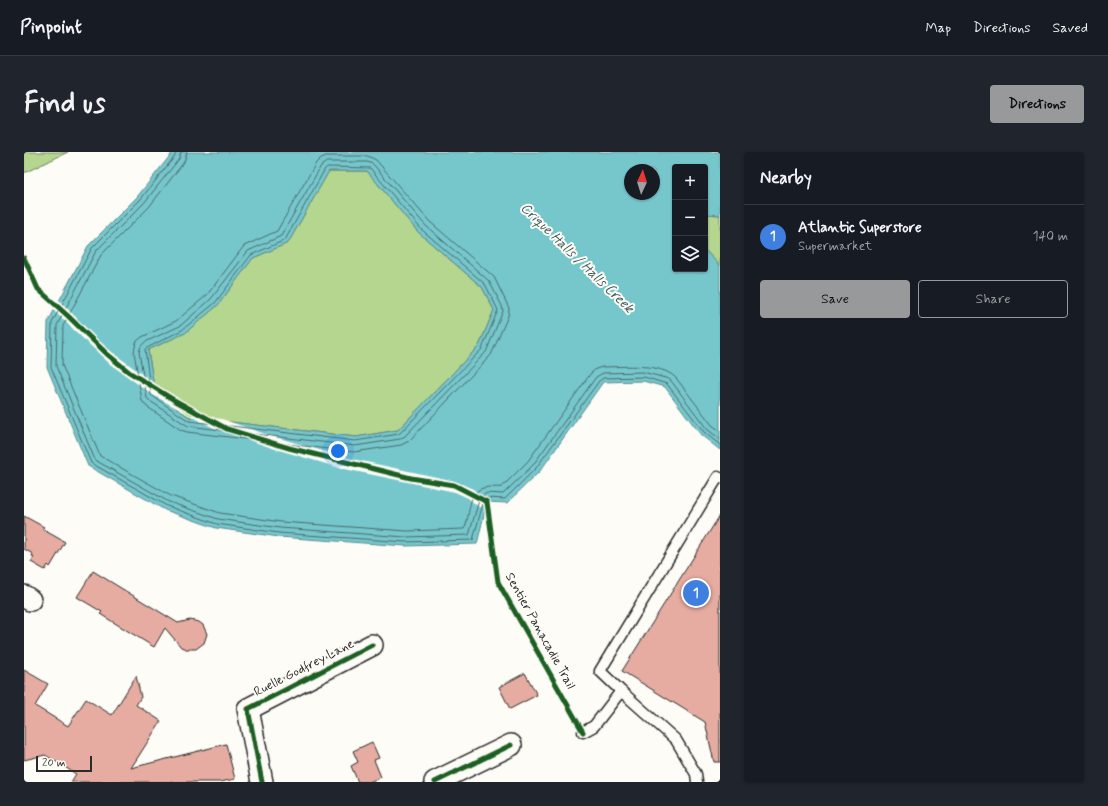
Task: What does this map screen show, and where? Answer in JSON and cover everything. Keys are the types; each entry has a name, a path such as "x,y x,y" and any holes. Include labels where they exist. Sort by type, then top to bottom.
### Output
{"street":[{"name":"Ruelle Godfrey Lane","path":"262,782 248,709 372,645"},
{"path":"435,782 511,745"}],"lane":[{"path":"697,782 696,774 676,740 600,671 718,477 720,478"},
{"path":"583,732 594,726 621,691"}],"green space":[{"path":"24,152 68,152 24,173"},
{"path":"329,171 367,171 418,232 482,287 494,310 479,346 398,430 356,437 189,417 155,393 148,350 185,333 218,305 253,258 288,243"},
{"path":"708,214 720,215 720,266 708,253"}],"water":[{"name":"Crique Halls / Halls Creek","path":"173,152 720,152 720,215 708,214 708,164 672,164 672,272 708,272 708,253 720,266 720,450 701,435 665,387 643,381 603,382 540,471 507,503 487,502 477,544 406,546 279,537 216,528 165,510 88,466 47,367 48,322 88,246 137,197","holes":["329,171 367,171 418,232 482,287 494,310 479,346 398,430 356,437 189,417 155,393 148,350 185,333 218,305 253,258 288,243"]}],"pier":[{"path":"58,299 96,338 112,352 155,384 157,392 190,415 222,419 262,433 343,457 455,481 473,489 488,501 480,508 468,498 455,492 340,468 272,448 212,427 153,395 110,364 53,310"}],"building":[{"path":"720,515 720,762 714,762 705,722 622,671"},
{"path":"24,516 44,527 42,529 65,542 50,567 48,565 45,570 31,562 34,557 32,556 33,554 24,549"},
{"path":"93,571 178,623 190,620 199,622 203,625 207,634 204,643 196,649 186,649 181,647 165,628 154,647 100,614 102,612 77,597"},
{"path":"24,670 48,684 35,706 68,726 86,699 112,715 136,676 141,697 136,705 161,721 131,768 226,744 235,779 220,782 71,782 76,774 45,755 24,760"},
{"path":"525,673 537,695 510,709 499,687"},
{"path":"372,742 379,758 374,760 381,777 369,782 358,782 351,766 358,762 353,751"}],"cycle path":[{"name":"Sentier Panacadie Trail","path":"24,258 38,289 107,354 129,372 174,400 227,429 289,448 411,478 454,485 487,502 498,582 583,732"},
{"path":"262,782 248,709 372,645"},
{"path":"435,782 511,745"}],"place":[{"name":"Atlantic Superstore","path":"696,593"}]}
